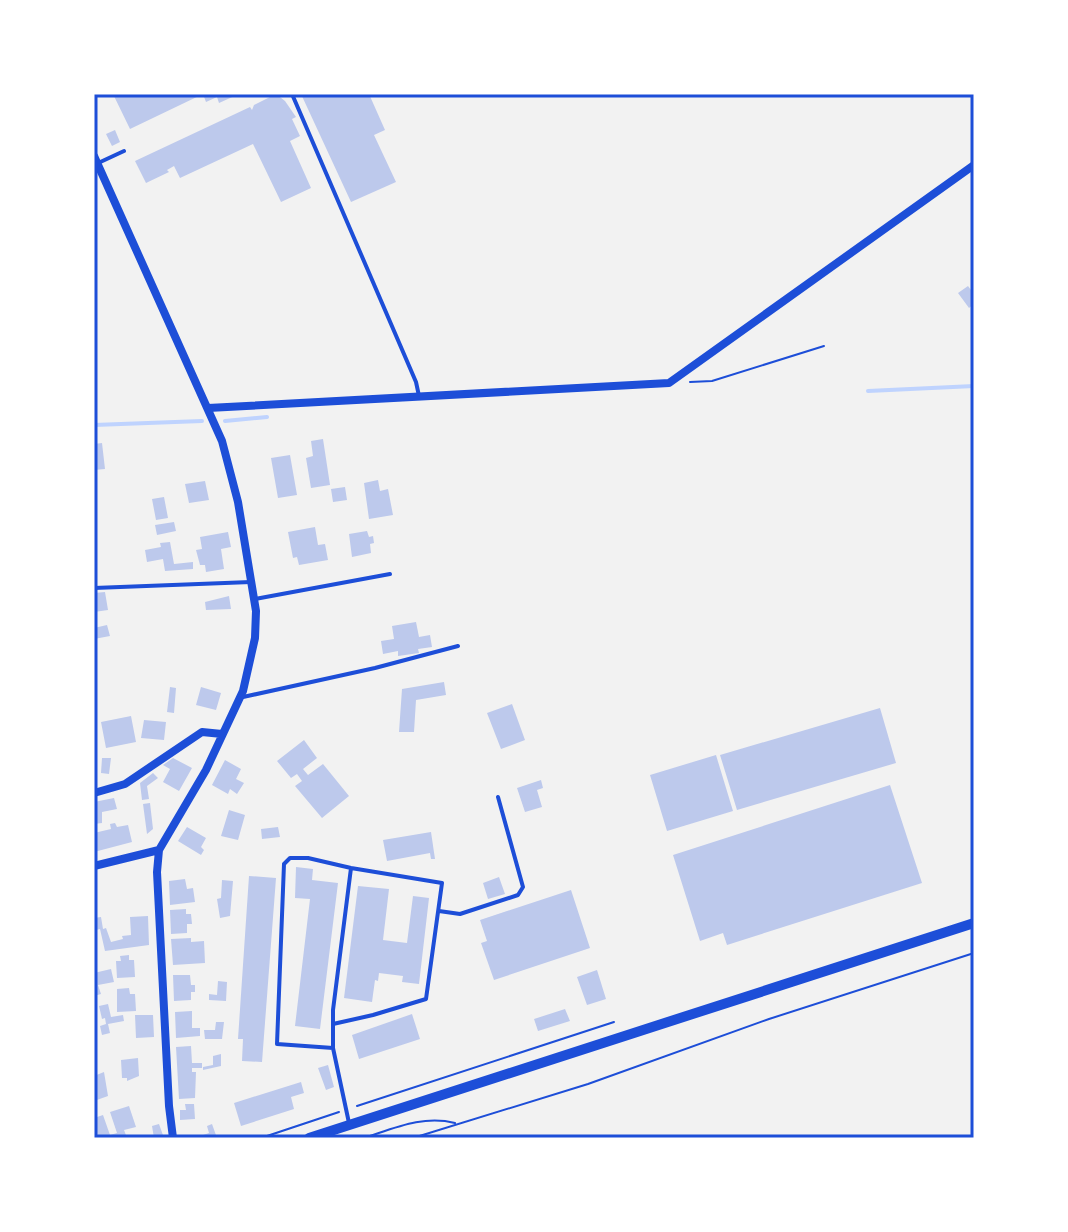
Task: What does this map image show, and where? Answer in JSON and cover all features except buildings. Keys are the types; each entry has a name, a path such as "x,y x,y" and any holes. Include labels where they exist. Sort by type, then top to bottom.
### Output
{"street":[{"path":"95,161 222,441 235,486 255,599 255,638 250,669 240,698 206,770 159,850 157,872 173,1138"},
{"path":"208,408 669,383 974,165"},
{"path":"94,793 125,784 202,732 222,734"},
{"path":"94,866 159,850"},
{"path":"309,1138 974,923"}],"lane":[{"path":"292,94 416,382 419,396"},
{"path":"95,161 124,151"},
{"path":"255,599 390,574"},
{"path":"94,588 253,582"},
{"path":"240,698 458,646"},
{"path":"439,911 460,914 518,895 523,887 498,797"},
{"path":"333,1024 426,999 442,883 308,858 290,858 284,864 277,1044 333,1048"},
{"path":"350,1125 333,1048 333,1024 351,868"}],"path":[{"path":"669,383 712,381 824,346"},
{"path":"413,1138 588,1084 769,1019 974,953"},
{"path":"261,1138 614,1022"},
{"path":"364,1138 419,1120 442,1119 460,1123"}],"waterway":[{"path":"868,391 974,386"},
{"path":"225,421 267,417"},
{"path":"94,425 202,421"}]}
